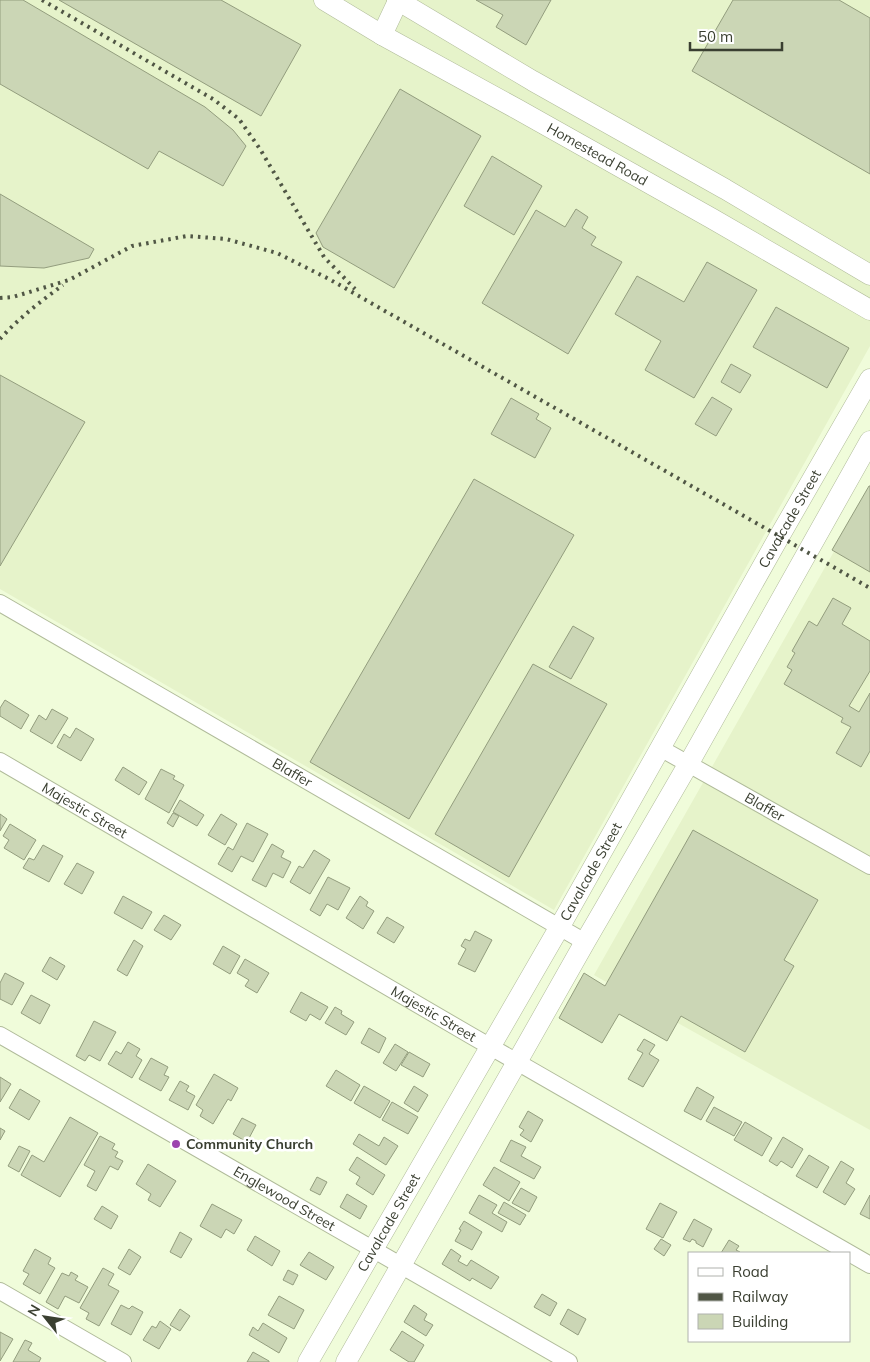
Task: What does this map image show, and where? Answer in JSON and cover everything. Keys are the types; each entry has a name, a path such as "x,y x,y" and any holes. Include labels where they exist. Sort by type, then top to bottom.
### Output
{"main road":[{"name":"Homestead Road","path":"324,0 382,35 712,218 870,310"},
{"path":"382,35 398,0 533,81 725,189 870,275"},
{"path":"517,109 533,81"},
{"path":"712,218 725,189"},
{"name":"Cavalcade Street","path":"308,1362 559,928 870,379"},
{"path":"346,1362 689,763 870,441"}],"street":[{"name":"Blaffer","path":"0,602 585,942"},
{"name":"Blaffer","path":"660,748 870,866"},
{"name":"Majestic Street","path":"0,761 490,1047 849,1252"},
{"name":"Englewood Street","path":"0,1035 569,1362"},
{"name":"Majestic Street","path":"850,1253 870,1264"},
{"path":"0,1291 123,1362"}],"shaded area":[{"path":"0,0 870,0 870,346 554,910 0,589"},
{"path":"870,488 870,1130 594,975"}],"building":[{"path":"0,0 23,0 205,107 233,130 246,146 223,186 159,151 148,169 0,84"},
{"path":"59,0 221,0 301,45 261,116"},
{"path":"476,0 551,0 526,45 496,27 503,15"},
{"path":"733,0 839,0 870,18 870,174 692,71"},
{"path":"400,89 481,136 394,288 323,247 316,233"},
{"path":"492,156 542,186 514,235 464,206"},
{"path":"0,194 94,249 89,258 44,268 0,266"},
{"path":"576,209 588,217 582,228 596,237 591,245 622,262 568,354 482,303 536,210 565,227"},
{"path":"707,262 757,290 694,398 645,370 661,341 615,314 637,276 684,302"},
{"path":"776,307 849,348 827,388 753,347"},
{"path":"731,364 751,375 740,393 721,382"},
{"path":"0,375 85,422 0,566"},
{"path":"712,397 732,409 716,436 695,424"},
{"path":"511,398 539,414 536,419 551,428 535,458 491,434"},
{"path":"474,479 574,535 409,819 310,762"},
{"path":"870,486 870,572 832,550"},
{"path":"833,598 851,608 842,624 870,641 870,671 849,706 859,712 870,693 870,751 861,767 836,753 851,727 841,722 843,718 784,684 792,670 787,667 795,653 792,651 809,621 817,626"},
{"path":"573,626 594,638 571,679 549,667"},
{"path":"533,664 607,704 509,877 435,834"},
{"path":"5,700 29,715 21,729 0,716 0,708"},
{"path":"52,709 68,718 52,744 30,731 39,715 46,720"},
{"path":"76,728 94,739 81,761 57,747 64,734 70,738"},
{"path":"123,767 147,782 139,795 115,780"},
{"path":"161,769 175,776 173,779 184,785 169,813 145,799"},
{"path":"180,800 204,815 197,826 173,812"},
{"path":"173,813 179,816 173,827 167,823"},
{"path":"0,814 7,819 0,831"},
{"path":"221,814 237,824 225,845 208,835"},
{"path":"247,823 268,834 253,862 241,856 232,872 218,864 228,847 233,850"},
{"path":"10,824 36,840 24,860 4,848 9,840 3,836"},
{"path":"693,830 818,900 784,960 794,966 745,1052 681,1016 667,1041 619,1014 602,1043 559,1018 584,973 605,986"},
{"path":"272,844 284,851 281,857 291,862 283,878 273,873 266,887 252,880"},
{"path":"43,845 63,856 49,882 23,868 29,858 34,860"},
{"path":"314,850 330,860 310,894 290,882 299,866 303,868"},
{"path":"77,863 94,872 82,894 64,884"},
{"path":"328,877 350,888 338,910 327,904 320,916 310,910"},
{"path":"123,896 152,912 142,929 114,913"},
{"path":"360,896 368,902 366,906 374,911 363,929 346,918"},
{"path":"164,915 181,925 171,940 154,930"},
{"path":"387,917 404,927 394,943 377,933"},
{"path":"475,931 492,940 475,972 458,964 466,949 461,946 465,939 470,941"},
{"path":"134,940 143,946 127,976 117,970"},
{"path":"223,946 240,956 230,974 213,964"},
{"path":"50,957 65,966 57,980 42,971"},
{"path":"245,959 269,973 257,993 245,986 249,980 237,973"},
{"path":"5,973 24,983 12,1005 0,999 0,983"},
{"path":"301,992 328,1007 320,1020 310,1014 306,1021 290,1012"},
{"path":"31,995 50,1005 40,1024 21,1013"},
{"path":"335,1007 342,1011 341,1014 354,1022 346,1035 325,1023"},
{"path":"94,1021 116,1032 100,1061 89,1055 85,1061 76,1056"},
{"path":"369,1028 386,1038 379,1053 361,1043"},
{"path":"644,1039 655,1045 649,1054 659,1060 643,1087 628,1079 643,1053 637,1050"},
{"path":"128,1042 140,1049 136,1056 142,1060 132,1078 108,1064 116,1051 121,1054"},
{"path":"395,1044 408,1052 396,1071 383,1063"},
{"path":"409,1052 430,1064 423,1077 401,1065"},
{"path":"151,1058 168,1067 164,1075 169,1077 161,1091 139,1079"},
{"path":"336,1070 360,1085 351,1101 326,1086"},
{"path":"214,1074 238,1088 231,1101 228,1099 213,1124 200,1116 203,1110 196,1105"},
{"path":"0,1077 11,1084 0,1102"},
{"path":"180,1081 189,1086 186,1091 195,1096 188,1110 169,1100"},
{"path":"364,1086 390,1101 380,1118 354,1103"},
{"path":"414,1086 428,1095 418,1112 404,1103"},
{"path":"697,1087 714,1097 701,1120 684,1111"},
{"path":"20,1089 40,1101 29,1120 9,1108"},
{"path":"392,1102 418,1117 408,1134 382,1120"},
{"path":"714,1107 742,1122 734,1136 706,1121"},
{"path":"528,1111 543,1120 531,1142 520,1135 524,1130 519,1127"},
{"path":"70,1117 98,1133 60,1197 21,1175 32,1155 44,1162"},
{"path":"242,1118 256,1125 247,1142 233,1134"},
{"path":"745,1122 772,1138 762,1156 734,1140"},
{"path":"0,1128 5,1131 0,1140"},
{"path":"359,1134 379,1146 384,1137 398,1146 386,1165 353,1144"},
{"path":"100,1136 115,1144 112,1149 118,1152 115,1157 123,1161 118,1170 110,1166 96,1191 87,1186 95,1171 84,1165"},
{"path":"783,1137 803,1149 792,1168 781,1161 777,1166 769,1161"},
{"path":"511,1140 526,1147 521,1156 541,1167 534,1179 500,1161"},
{"path":"19,1146 30,1151 19,1172 8,1166"},
{"path":"809,1155 829,1167 817,1188 796,1176"},
{"path":"357,1157 385,1175 373,1195 356,1184 360,1177 349,1170"},
{"path":"841,1161 854,1169 846,1183 855,1189 845,1205 823,1192"},
{"path":"148,1164 176,1181 160,1207 148,1200 151,1194 136,1184"},
{"path":"494,1167 520,1182 509,1201 483,1185"},
{"path":"317,1177 327,1182 320,1195 310,1190"},
{"path":"521,1188 537,1197 529,1212 512,1203"},
{"path":"347,1194 367,1206 360,1219 340,1207"},
{"path":"479,1195 497,1205 492,1213 507,1222 502,1232 469,1213"},
{"path":"870,1195 870,1219 860,1214"},
{"path":"504,1202 526,1215 520,1225 498,1213"},
{"path":"660,1203 677,1212 663,1238 646,1229"},
{"path":"212,1204 242,1220 234,1234 226,1229 221,1238 200,1226"},
{"path":"102,1206 118,1216 111,1229 94,1219"},
{"path":"694,1219 712,1229 703,1247 692,1239 690,1242 683,1239"},
{"path":"464,1221 482,1232 472,1250 455,1241"},
{"path":"180,1232 192,1239 181,1258 170,1252"},
{"path":"255,1236 280,1251 272,1266 247,1250"},
{"path":"661,1239 671,1245 664,1256 654,1249"},
{"path":"729,1240 739,1246 736,1250 740,1252 722,1252"},
{"path":"35,1249 51,1258 48,1264 55,1268 40,1294 23,1284 29,1274 23,1271"},
{"path":"129,1249 141,1257 130,1275 118,1268"},
{"path":"451,1249 461,1256 458,1261 467,1266 471,1260 499,1277 491,1289 472,1278 470,1281 442,1264"},
{"path":"309,1252 334,1267 326,1280 300,1265"},
{"path":"103,1268 114,1274 108,1285 119,1291 99,1326 86,1319 89,1313 80,1308"},
{"path":"288,1270 298,1275 293,1285 283,1280"},
{"path":"71,1272 78,1276 75,1280 88,1287 79,1303 65,1296 58,1309 46,1302 62,1273 69,1276"},
{"path":"542,1294 557,1303 550,1316 534,1307"},
{"path":"279,1296 304,1310 294,1329 268,1315"},
{"path":"121,1305 129,1309 132,1306 143,1312 131,1335 111,1324"},
{"path":"414,1305 427,1314 424,1320 433,1325 426,1336 404,1322"},
{"path":"180,1309 190,1316 180,1331 170,1325"},
{"path":"568,1309 586,1319 578,1335 560,1324"},
{"path":"160,1321 171,1329 159,1349 143,1340 152,1326 156,1328"},
{"path":"263,1323 287,1338 279,1353 249,1335 253,1327 258,1331"},
{"path":"402,1331 424,1345 414,1362 409,1362 390,1350"},
{"path":"0,1332 13,1339 0,1361"},
{"path":"25,1340 32,1343 28,1350 41,1358 39,1362 13,1362"},
{"path":"253,1352 269,1361 269,1362 247,1362"}],"railway":[{"path":"42,0 213,99 239,119 260,149 324,257 355,289"},
{"path":"0,298 13,297 69,280 132,246 187,236 226,239 277,253 329,279 870,588"},
{"path":"0,339 30,310 63,285"}],"place":[{"name":"Community Church","path":"176,1144"}]}
